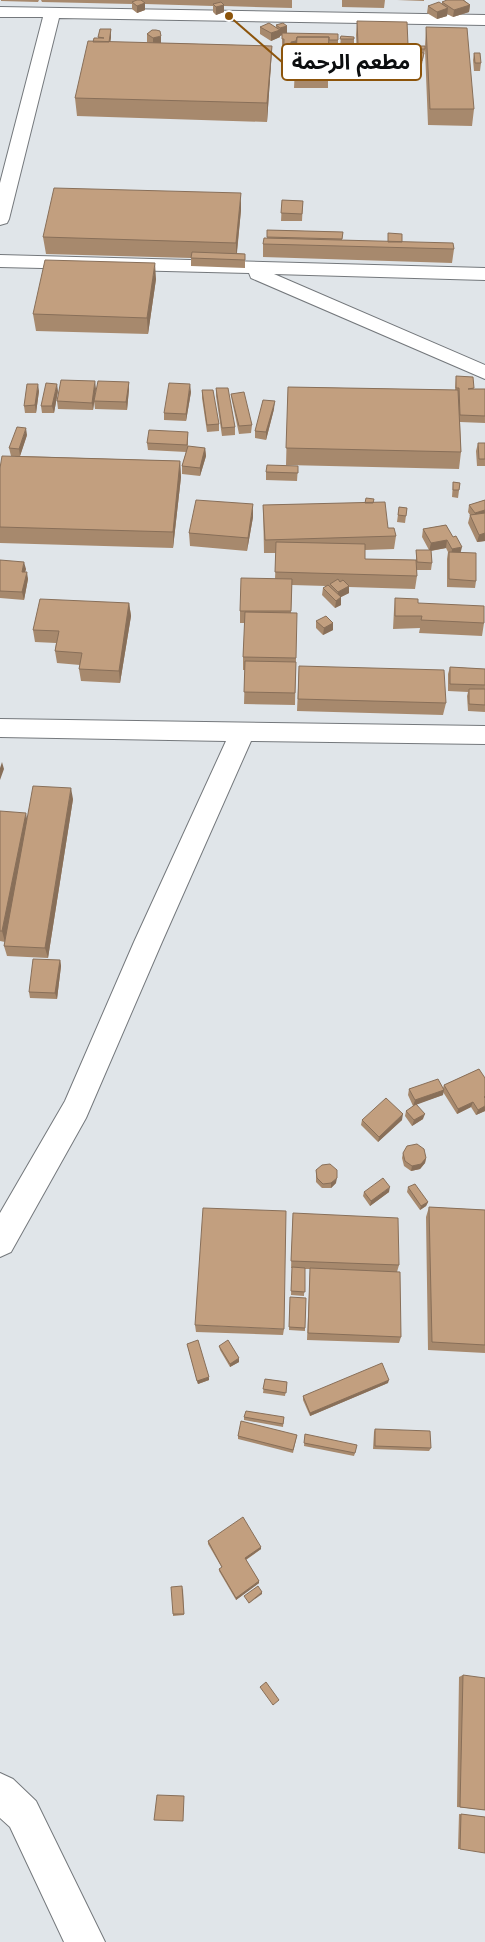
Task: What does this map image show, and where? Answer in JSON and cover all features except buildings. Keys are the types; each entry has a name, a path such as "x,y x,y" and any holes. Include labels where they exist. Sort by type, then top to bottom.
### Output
{"street":[{"path":"304,0 304,17"},
{"path":"0,12 304,17 479,16"},
{"path":"0,219 52,13"},
{"path":"0,262 485,274"},
{"path":"246,268 485,373"},
{"path":"0,728 485,735"},
{"path":"0,1242 76,1109 152,933 243,731"},
{"path":"0,1792 22,1814 85,1942"}],"place":[{"name":"مطعم الرحمة","path":"229,16"}]}
